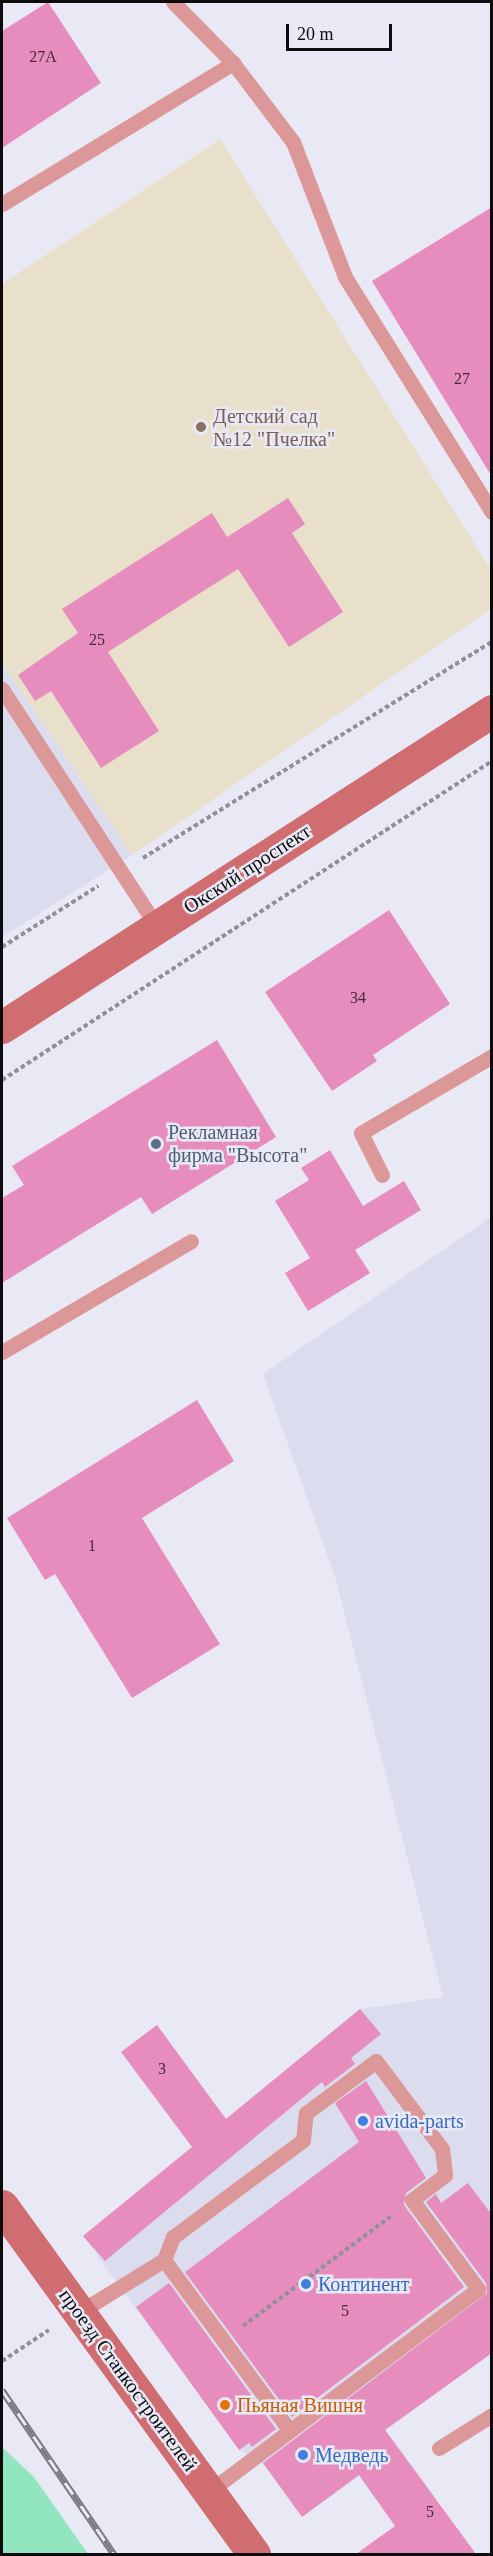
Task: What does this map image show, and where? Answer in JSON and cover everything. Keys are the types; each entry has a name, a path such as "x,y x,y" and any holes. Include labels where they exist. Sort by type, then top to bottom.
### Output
{"main road":[{"name":"Окский проспект","path":"2,1027 492,711"},
{"name":"проезд Станкостроителей","path":"2,2206 81,2311 254,2554"}],"lane":[{"path":"173,2 233,63 293,142 345,277 492,512"},
{"path":"2,204 233,63"},
{"path":"2,688 157,927"},
{"path":"382,1175 361,1133 492,1056"},
{"path":"2,1352 191,1241"},
{"path":"81,2311 164,2259 173,2237 303,2140 306,2113 376,2061 442,2149 445,2175 412,2200 478,2289 209,2492"},
{"path":"164,2259 290,2431"},
{"path":"438,2448 492,2415"}],"path":[{"path":"2,947 492,642"},
{"path":"2,1080 492,761"},
{"path":"224,2341 412,2200"},
{"path":"2,2361 81,2311"}],"shaded area":[{"name":"Детский сад №12 \"Пчелка\"","path":"220,139 491,570 491,609 132,855 2,663 2,284"},
{"path":"2,663 132,855 2,937"},
{"path":"491,1217 491,2353 386,2430 435,2497 395,2526 359,2476 302,2517 265,2466 239,2450 83,2236 360,2009 443,1997 335,1577 263,1374"}],"green space":[{"path":"2,2447 34,2477 88,2554 2,2554"}],"building":[{"path":"48,2 101,83 2,148 2,31"},
{"path":"492,207 492,477 372,281"},
{"path":"288,498 305,524 292,533 343,612 289,647 238,569 108,652 159,731 101,768 51,691 35,701 18,675 78,633 62,609 212,513 227,537"},
{"path":"389,910 450,1004 373,1055 377,1061 332,1091 265,992"},
{"name":"Рекламная фирма \"Высота\"","path":"217,1040 276,1137 152,1214 141,1197 2,1283 2,1198 24,1185 12,1166"},
{"path":"330,1150 363,1206 404,1181 421,1210 355,1250 370,1273 308,1311 285,1273 310,1258 275,1201 309,1180 301,1168"},
{"path":"197,1400 234,1461 142,1518 220,1644 132,1698 55,1574 45,1580 7,1518"},
{"path":"360,2009 381,2034 351,2058 355,2064 325,2087 322,2082 105,2261 83,2236 192,2147 121,2052 157,2025 226,2119"},
{"path":"366,2081 426,2178 406,2193 404,2205 464,2287 292,2417 185,2272 359,2142 335,2103"},
{"path":"468,2183 492,2215 492,2353 385,2430 476,2554 356,2554 395,2526 359,2475 302,2517 263,2463 487,2293 486,2283 426,2202 436,2194 441,2203"},
{"path":"169,2283 276,2429 252,2447 249,2443 239,2450 136,2307"}],"railway":[{"path":"2,2390 114,2554"}],"place":[{"name":"Детский сад №12 \"Пчелка\"","path":"201,427"},
{"name":"Рекламная фирма \"Высота\"","path":"156,1144"},
{"name":"avida-parts","path":"363,2121"},
{"name":"Континент","path":"306,2284"},
{"name":"Пьяная Вишня","path":"225,2405"},
{"name":"Медведь","path":"303,2455"}]}
